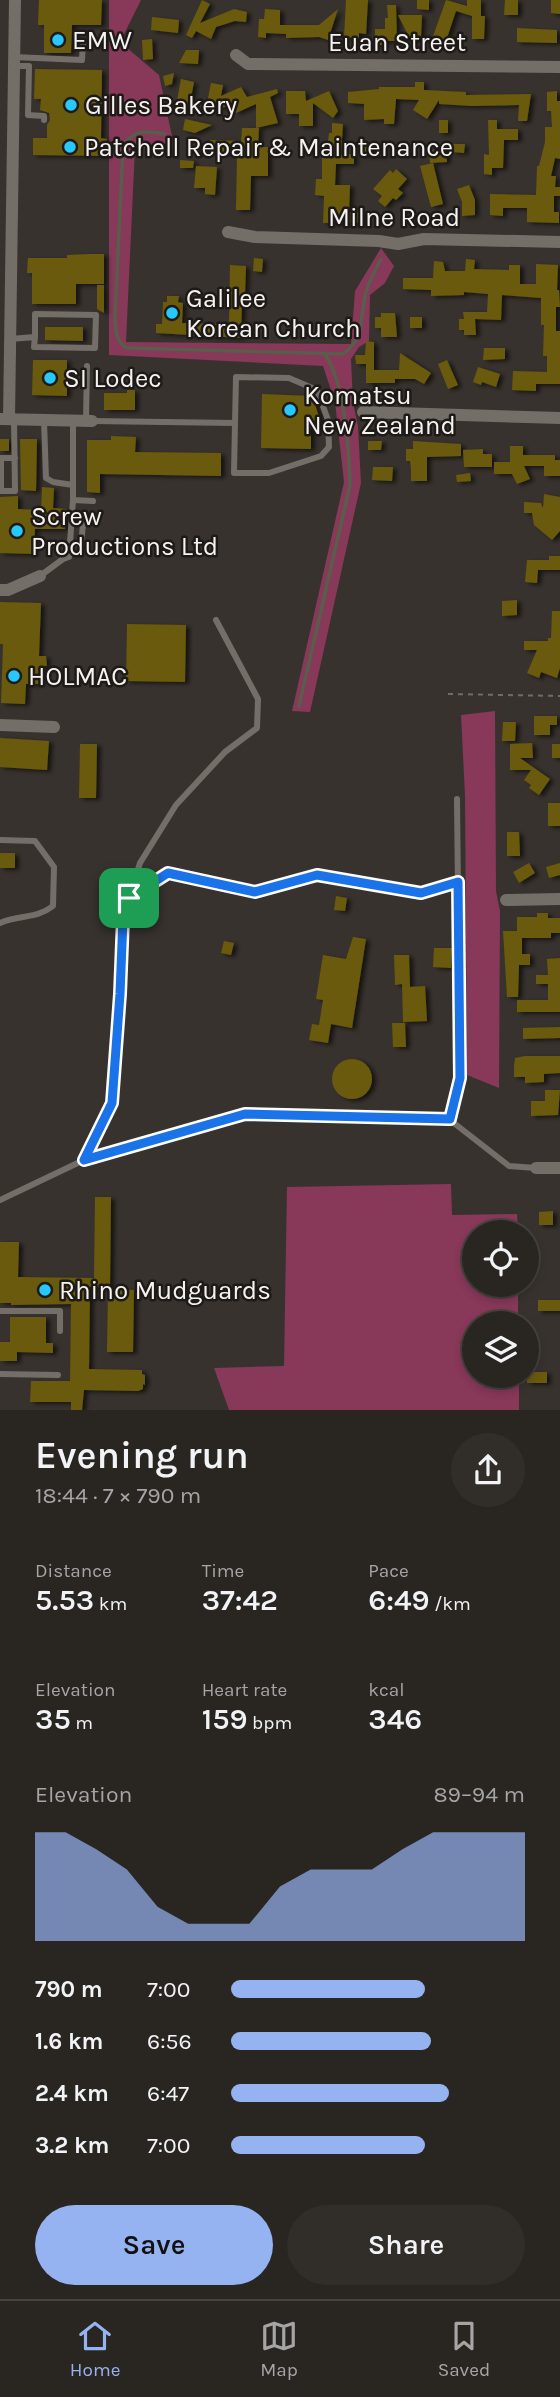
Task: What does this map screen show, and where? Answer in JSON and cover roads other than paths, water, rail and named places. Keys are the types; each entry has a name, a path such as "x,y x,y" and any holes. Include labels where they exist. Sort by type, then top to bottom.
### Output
{"street":[{"path":"15,0 8,419 84,421"},
{"name":"Euan Street","path":"236,55 248,64 560,67"},
{"name":"Milne Road","path":"228,232 255,237 398,244 424,239 560,242"},
{"path":"363,412 560,418"},
{"path":"0,590 8,590 40,576"},
{"path":"0,726 54,727"},
{"path":"506,900 560,899"},
{"path":"536,1168 560,1168"}],"lane":[{"path":"14,61 82,61 83,41"},
{"path":"14,61 29,66 28,115 44,116 44,120"},
{"path":"35,314 96,315 95,348 34,347 34,337 35,314"},
{"path":"10,339 34,337"},
{"path":"40,576 69,557 73,485 84,421 87,366"},
{"path":"236,377 289,378 317,390 328,420 329,447 321,456 269,473 234,473 235,423 236,377"},
{"path":"8,419 15,458 15,491 1,491 1,458 15,458"},
{"path":"44,420 46,478 53,482 73,485"},
{"path":"84,421 235,423"},
{"path":"73,500 93,501"},
{"path":"70,543 81,544 84,515"},
{"path":"84,1160 112,1103 123,918 140,863 176,805 225,752 257,727 258,699 216,620"},
{"path":"450,1119 460,1078 457,799"},
{"path":"0,840 35,841 54,866 53,906 40,916 15,916 0,923"},
{"path":"129,898 168,873 255,892 317,875 421,893 458,882"},
{"path":"0,1200 84,1160 245,1114 450,1119 509,1167 536,1168"},
{"path":"0,1311 60,1311 60,1331"},
{"path":"0,1374 58,1375"}],"waterway":[{"path":"165,134 141,132 127,140 123,146 115,318 118,339 127,348 343,354 359,333 367,289 381,259"},
{"path":"299,706 350,485 347,435 341,398 337,381 324,353"}],"place":[{"name":"EMW","path":"58,40"},
{"name":"Gilles Bakery","path":"71,105"},
{"name":"Patchell Repair & Maintenance","path":"70,147"},
{"name":"Galilee Korean Church","path":"172,313"},
{"name":"SI Lodec","path":"50,378"},
{"name":"Komatsu New Zealand","path":"290,410"},
{"name":"Screw Productions Ltd","path":"17,531"},
{"name":"HOLMAC","path":"14,676"},
{"name":"Rhino Mudguards","path":"45,1290"}]}
